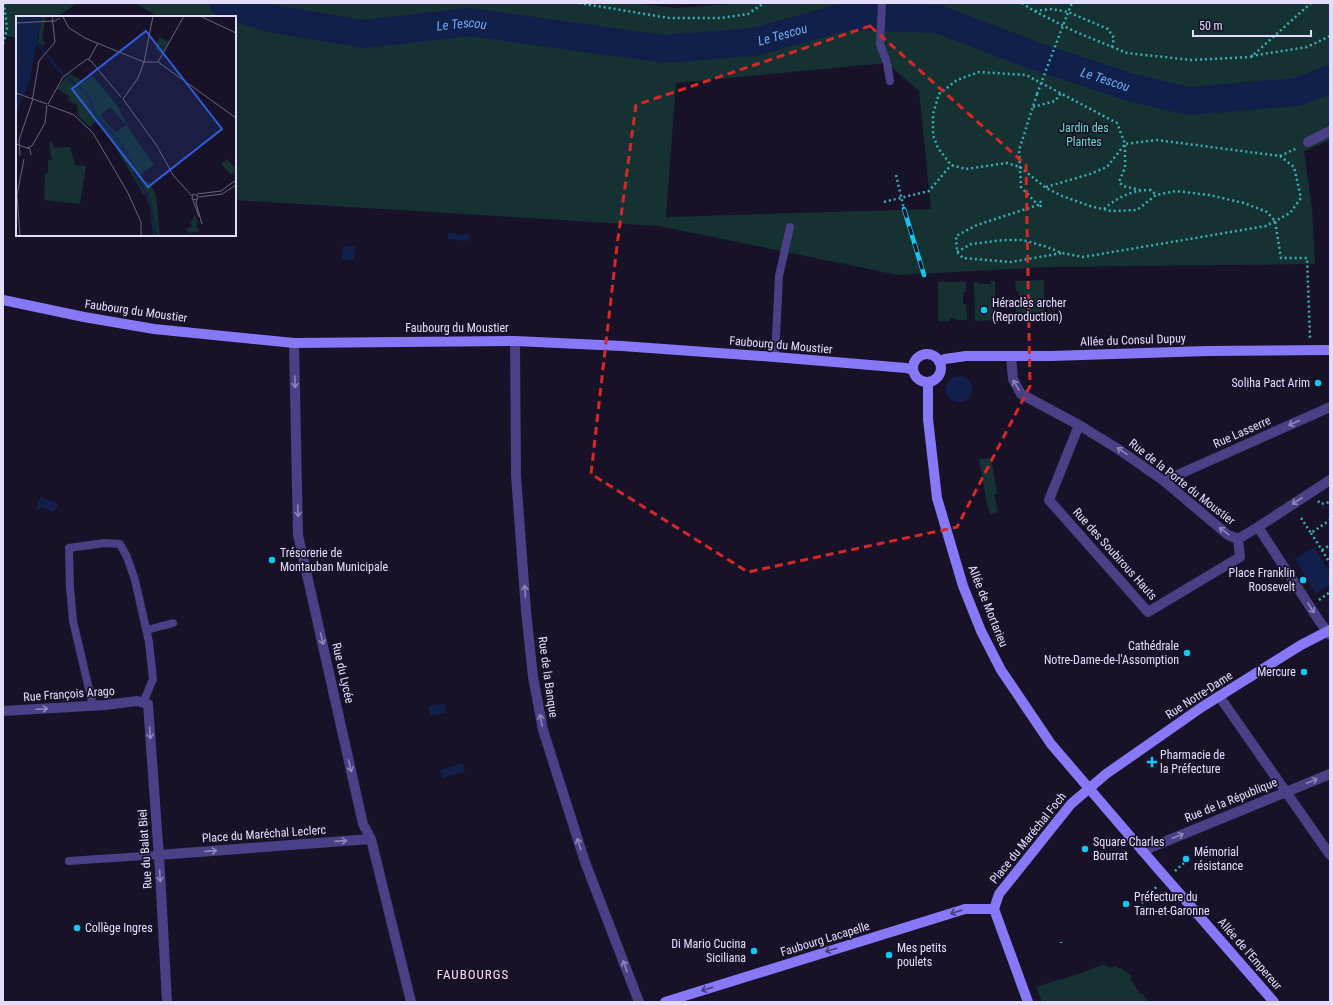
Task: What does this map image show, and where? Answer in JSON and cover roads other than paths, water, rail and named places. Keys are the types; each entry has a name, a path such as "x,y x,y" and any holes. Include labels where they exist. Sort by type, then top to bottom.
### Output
{"main road":[{"name":"Faubourg du Moustier","path":"3,300 84,317 154,329 294,342 515,341 622,346 775,357 906,368 913,370"},
{"name":"Allée du Consul Dupuy","path":"939,362 945,359 966,356 1330,350"},
{"path":"922,355 932,356 939,362 940,367 938,375 932,381 928,382 920,380 914,374 913,366 915,361 922,355"},
{"name":"Allée de Mortarieu","path":"928,382 928,419 937,498 963,586 981,631 1001,670 1050,744 1142,851"},
{"name":"Rue Notre-Dame","path":"1089,788 1113,769 1219,696 1301,645 1329,632"},
{"name":"Place du Maréchal Foch","path":"994,909 999,894 1071,804 1089,788"},
{"name":"Allée de l'Empereur","path":"1142,851 1274,1002"},
{"name":"Faubourg Lacapelle","path":"665,1002 965,909 994,909"},
{"path":"994,909 1028,1002"}],"street":[{"path":"1308,142 1330,131"},
{"name":"Rue de la Banque","path":"515,341 516,476 533,677 543,730 585,862 639,1002"},
{"name":"Rue du Lycée","path":"294,342 298,535 363,824 371,839 411,1002"},
{"name":"Rue de la Porte du Moustier","path":"1011,356 1013,379 1021,394 1118,448 1164,481 1228,534 1238,539 1258,527"},
{"name":"Rue Lasserre","path":"1164,481 1330,407"},
{"name":"Rue des Soubirous Hauts","path":"1079,425 1049,500 1148,612 1240,557 1238,539"},
{"path":"1329,632 1258,527 1330,480"},
{"path":"1219,696 1330,855"},
{"name":"Rue François Arago","path":"3,711 140,702"},
{"name":"Rue du Balat Biel","path":"140,702 148,704 167,1002"},
{"name":"Rue de la République","path":"1142,851 1330,774"},
{"name":"Place du Maréchal Leclerc","path":"158,856 371,839"}],"lane":[{"path":"882,3 880,44 887,63 890,81"},
{"path":"775,357 779,276 790,227"},
{"path":"92,706 73,620 69,548 104,543 120,544 127,557 135,580 149,642 153,679 140,702"},
{"path":"146,630 173,623"},
{"path":"69,861 158,856"}],"water":[{"path":"448,233 469,235 469,241 448,239"},
{"path":"343,246 355,246 354,260 342,260"},
{"path":"959,376 968,380 972,389 968,398 959,402 950,398 946,389 950,380"},
{"path":"40,497 58,504 54,512 41,507 39,510 36,509"},
{"path":"1314,547 1330,573 1330,585 1316,594 1295,559"},
{"path":"445,704 446,713 430,715 428,706"},
{"path":"462,763 465,772 442,778 440,770"}],"waterway":[{"name":"Le Tescou","path":"223,3 273,19 364,34 470,22 664,49 754,42 848,16 938,19 1038,57 1130,87 1188,101 1297,92 1330,79"}],"railway":[{"path":"904,209 924,275"}],"place":[{"name":"Héraclès archer (Reproduction)","path":"984,310"},
{"name":"Soliha Pact Arim","path":"1318,383"},
{"name":"Trésorerie de Montauban Municipale","path":"272,560"},
{"name":"Place Franklin Roosevelt","path":"1303,580"},
{"name":"Cathédrale Notre-Dame-de-l'Assomption","path":"1187,653"},
{"name":"Mercure","path":"1304,672"},
{"name":"Pharmacie de la Préfecture","path":"1152,762"},
{"name":"Square Charles Bourrat","path":"1085,849"},
{"name":"Mémorial résistance","path":"1186,859"},
{"name":"Préfecture du Tarn-et-Garonne","path":"1126,904"},
{"name":"Collège Ingres","path":"77,928"},
{"name":"Di Mario Cucina Siciliana","path":"754,951"},
{"name":"Mes petits poulets","path":"889,955"}],"district":[{"name":"FAUBOURGS","path":"473,974"}],"park label":[{"name":"Jardin des Plantes","path":"1084,135"}]}
